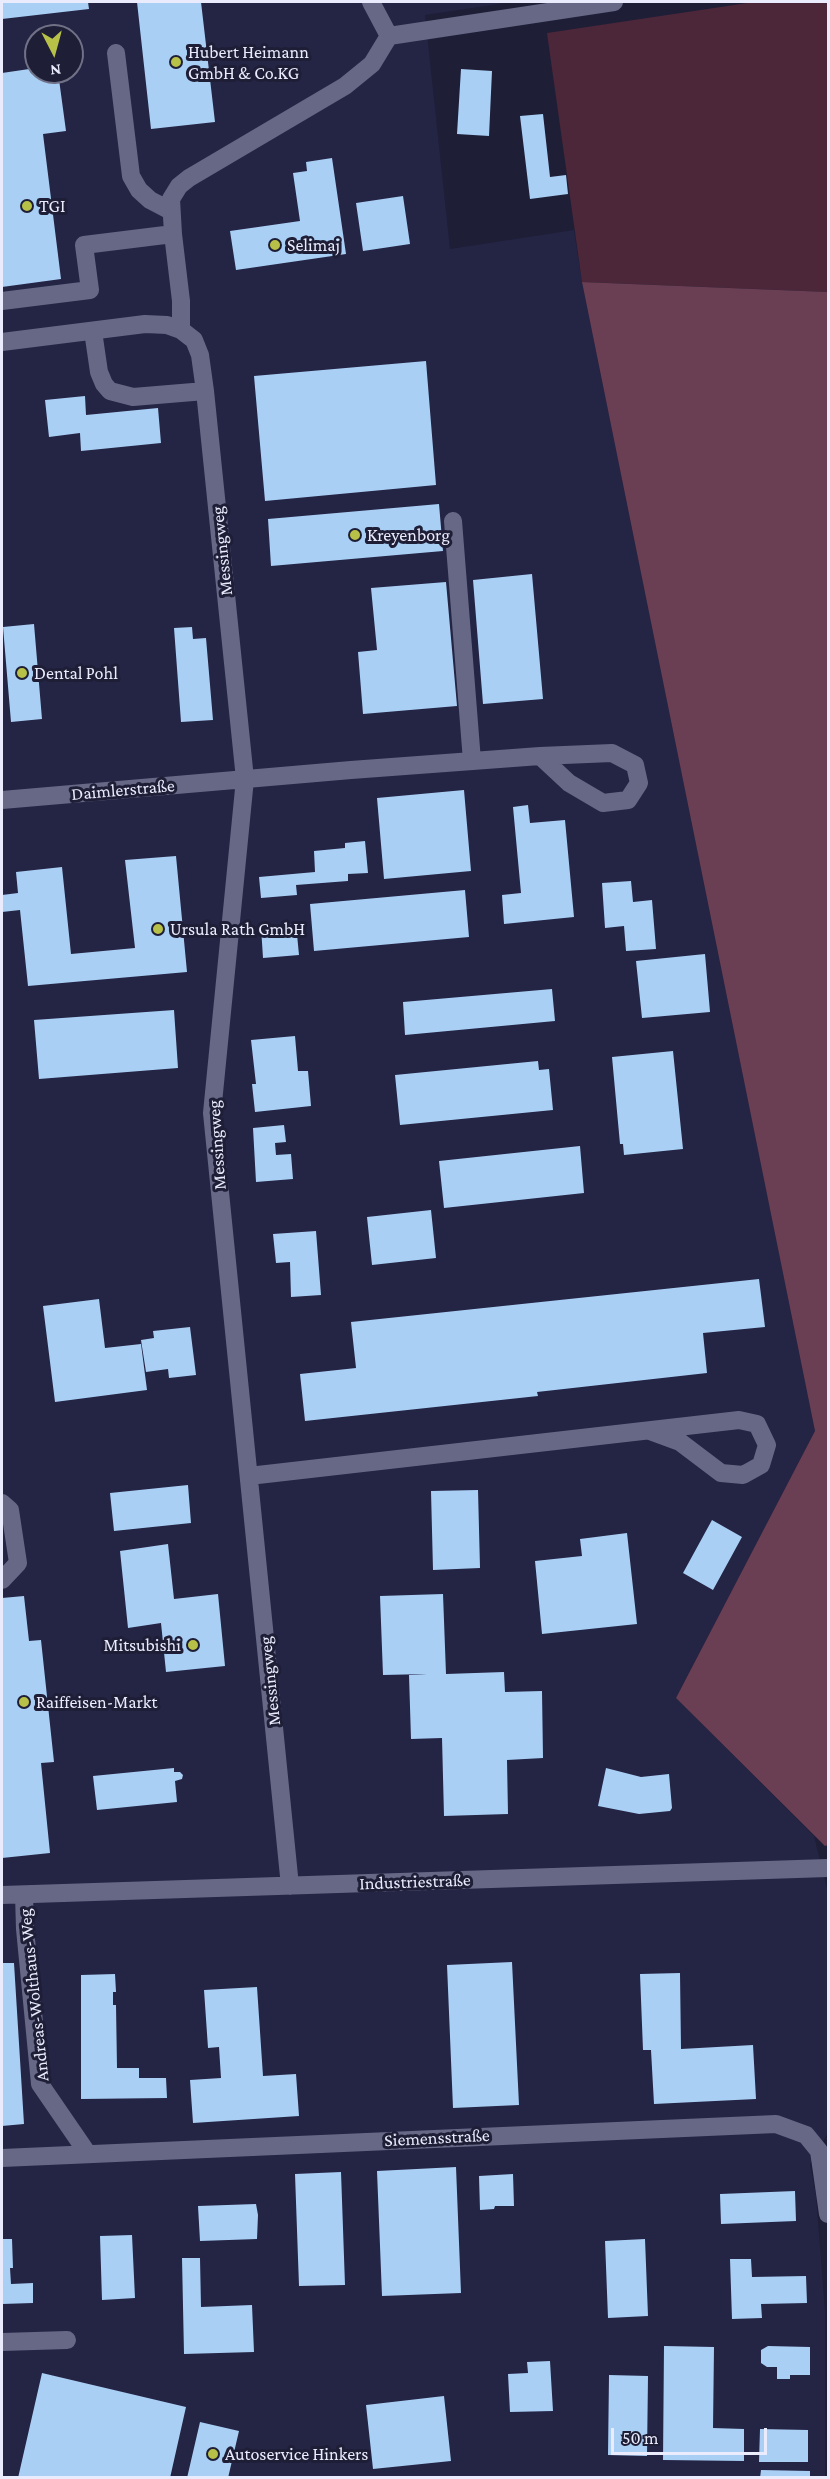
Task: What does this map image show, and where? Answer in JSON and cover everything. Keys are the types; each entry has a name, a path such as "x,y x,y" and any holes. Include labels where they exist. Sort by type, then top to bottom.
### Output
{"street":[{"path":"370,2 389,36"},
{"path":"389,36 614,2"},
{"path":"2,342 145,324 167,325 181,330 181,301 171,211 171,199 179,186 345,86 372,64 389,36"},
{"path":"116,54 131,176 144,195 171,211"},
{"path":"2,301 90,290 84,245 173,234"},
{"name":"Messingweg","path":"181,330 194,340 200,355 245,779 212,1113 290,1886"},
{"path":"93,331 99,372 110,391 133,397 205,391"},
{"path":"453,520 472,761"},
{"path":"245,779 540,756 612,753 635,765 639,783 628,800 603,803 569,783 540,756"},
{"name":"Daimlerstraße","path":"2,800 245,779"},
{"path":"249,1476 739,1419 757,1424 767,1445 761,1465 743,1475 721,1473 680,1442 650,1431"},
{"path":"2,1503 10,1510 18,1563 2,1580"},
{"name":"Industriestraße","path":"2,1895 828,1868"},
{"name":"Andreas-Wolthaus-Weg","path":"24,1894 25,1929 40,2084 88,2154"},
{"name":"Siemensstraße","path":"2,2158 776,2124 806,2135 819,2151 828,2194 828,2214"},
{"path":"2,2342 67,2340"}],"shaded area":[{"path":"2,2 512,2 425,15 450,249 574,230 582,282 815,1431 676,1698 814,1836 827,1888 828,2133 810,2164 816,2196 825,2311 825,2477 2,2478"},
{"path":"754,2 828,2 828,292 582,282 547,33"},
{"path":"582,282 828,292 828,1845 825,1846 676,1698 815,1431"}],"building":[{"path":"2,2 88,2 89,9 2,19"},
{"name":"Hubert Heimann GmbH & Co.KG","path":"137,2 201,2 215,122 151,129"},
{"path":"461,69 492,71 489,136 457,134"},
{"name":"TGI","path":"24,70 24,84 60,84 66,131 43,134 61,279 2,287 2,73"},
{"path":"543,114 550,177 566,175 568,194 530,199 520,116"},
{"path":"332,158 346,254 236,270 230,231 300,221 293,173 307,171 306,162"},
{"path":"403,196 410,244 363,251 356,203"},
{"path":"426,361 436,485 265,501 254,376"},
{"path":"85,396 86,415 158,408 161,443 81,451 80,433 49,437 45,400"},
{"name":"Kreyenborg","path":"439,504 443,551 271,566 268,519"},
{"path":"532,574 543,699 483,704 473,580"},
{"path":"446,582 457,706 363,714 358,652 377,650 371,588"},
{"name":"Dental Pohl","path":"34,624 42,719 11,722 3,627"},
{"path":"192,627 193,639 206,638 213,720 181,722 174,628"},
{"path":"464,790 471,871 384,879 377,798"},
{"path":"528,805 530,823 565,820 574,917 504,924 502,895 521,893 513,807"},
{"path":"365,841 368,873 348,874 348,881 296,885 297,895 261,898 259,877 315,872 314,851 345,848 345,843"},
{"name":"Ursula Rath GmbH","path":"176,856 187,972 28,986 20,910 2,912 2,895 18,893 16,872 62,867 71,954 135,948 125,860"},
{"path":"631,881 633,902 652,900 656,949 626,951 624,926 605,928 602,883"},
{"path":"465,890 469,937 314,951 310,904"},
{"path":"296,924 299,955 263,958 261,927"},
{"path":"705,954 710,1012 642,1018 636,961"},
{"path":"552,989 555,1021 405,1035 403,1002"},
{"path":"174,1010 178,1068 39,1079 34,1020"},
{"path":"295,1036 298,1071 308,1071 311,1106 255,1112 252,1084 256,1084 251,1040"},
{"path":"673,1051 683,1149 624,1155 623,1144 620,1144 612,1057"},
{"path":"538,1061 539,1070 549,1069 553,1110 400,1125 395,1075"},
{"path":"284,1125 286,1142 275,1143 276,1155 291,1154 293,1179 256,1182 253,1128"},
{"path":"580,1146 584,1193 444,1208 439,1161"},
{"path":"431,1210 436,1258 372,1265 367,1217"},
{"path":"316,1231 321,1295 291,1297 290,1262 276,1263 273,1234"},
{"path":"759,1279 765,1327 703,1333 707,1373 537,1392 538,1396 305,1421 300,1374 356,1368 351,1322"},
{"path":"99,1299 105,1348 141,1344 147,1390 55,1402 43,1306"},
{"path":"190,1327 196,1375 169,1378 168,1369 146,1372 141,1340 154,1338 153,1331"},
{"path":"188,1485 191,1523 114,1531 110,1493"},
{"path":"478,1490 480,1568 433,1570 431,1491"},
{"path":"712,1520 742,1537 713,1590 683,1573"},
{"path":"627,1533 637,1624 542,1634 535,1561 582,1556 580,1539"},
{"path":"168,1544 174,1599 218,1594 225,1666 166,1672 161,1623 128,1628 120,1551"},
{"path":"443,1594 446,1674 504,1672 505,1692 542,1691 543,1758 507,1760 508,1814 444,1816 442,1738 411,1739 409,1675 427,1674 383,1675 380,1596"},
{"name":"Raiffeisen-Markt","path":"24,1596 29,1641 41,1640 54,1762 41,1763 50,1853 2,1858 2,1598"},
{"path":"174,1768 174,1772 180,1772 183,1775 182,1779 175,1781 177,1802 97,1810 93,1776"},
{"path":"606,1768 641,1777 669,1774 672,1808 670,1811 639,1814 598,1806"},
{"path":"512,1962 519,2105 453,2108 447,1965"},
{"path":"2,1963 14,1963 24,2124 2,2126"},
{"path":"680,1973 681,2049 753,2045 756,2099 654,2104 651,2050 643,2050 640,1974"},
{"path":"115,1974 116,1992 113,1992 113,2005 116,2005 117,2068 139,2068 139,2078 166,2078 167,2098 81,2099 81,1975"},
{"path":"257,1987 263,2076 296,2074 299,2116 193,2123 190,2080 221,2078 219,2047 208,2048 204,1990"},
{"path":"456,2167 461,2293 382,2296 377,2171"},
{"path":"341,2172 345,2285 299,2286 295,2174"},
{"path":"513,2174 514,2206 495,2206 494,2209 480,2210 479,2176"},
{"path":"795,2191 796,2221 721,2224 720,2194"},
{"path":"256,2204 257,2239 200,2241 198,2206"},
{"path":"132,2235 135,2298 102,2300 100,2236"},
{"path":"2,2239 12,2239 11,2284 33,2283 33,2303 2,2304"},
{"path":"645,2239 648,2316 608,2318 605,2241"},
{"path":"182,2258 200,2258 201,2307 252,2305 254,2352 184,2354"},
{"path":"730,2259 751,2259 752,2277 806,2276 807,2303 761,2304 762,2318 732,2319"},
{"path":"664,2346 714,2347 713,2428 744,2429 744,2461 663,2460"},
{"path":"768,2346 810,2347 810,2375 790,2375 790,2379 777,2379 777,2367 767,2367 761,2363 761,2350"},
{"path":"550,2361 553,2411 510,2412 508,2374 528,2373 527,2362"},
{"path":"42,2373 186,2407 170,2478 18,2478"},
{"path":"609,2375 648,2376 647,2456 608,2455"},
{"path":"444,2396 451,2461 373,2469 366,2405"},
{"name":"Autoservice Hinkers","path":"200,2422 239,2431 228,2478 187,2478"},
{"path":"760,2429 808,2430 808,2462 759,2462"},
{"path":"761,2470 810,2471 810,2478 760,2478"}],"place":[{"name":"Hubert Heimann GmbH & Co.KG","path":"176,62"},
{"name":"TGI","path":"27,206"},
{"name":"Selimaj","path":"275,245"},
{"name":"Kreyenborg","path":"355,535"},
{"name":"Dental Pohl","path":"22,673"},
{"name":"Ursula Rath GmbH","path":"158,929"},
{"name":"Mitsubishi","path":"193,1645"},
{"name":"Raiffeisen-Markt","path":"24,1702"},
{"name":"Autoservice Hinkers","path":"213,2454"}]}
